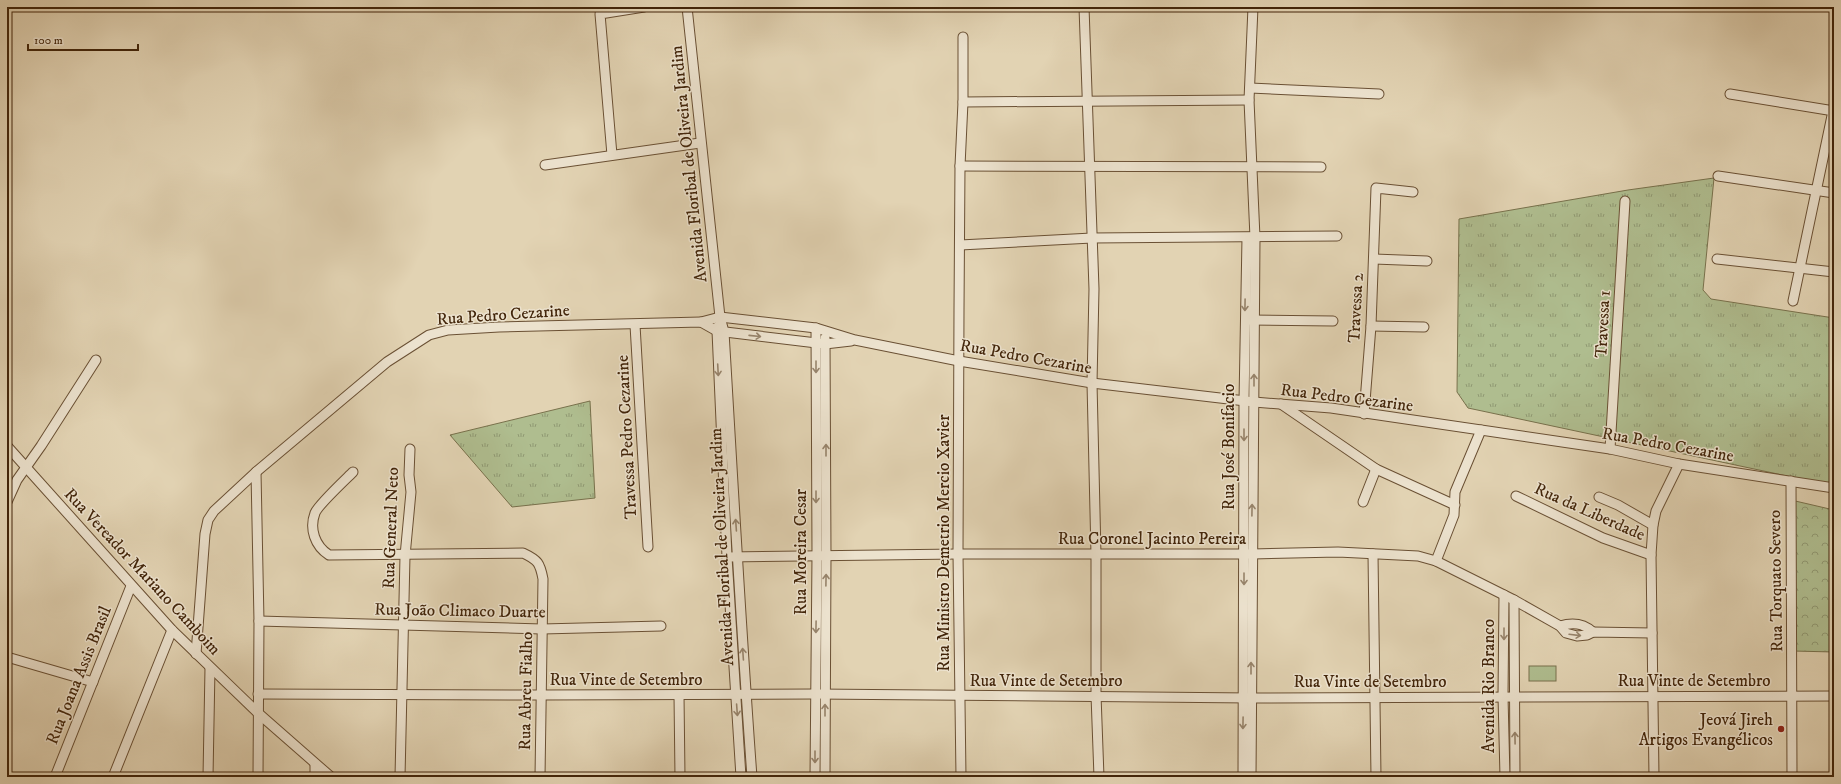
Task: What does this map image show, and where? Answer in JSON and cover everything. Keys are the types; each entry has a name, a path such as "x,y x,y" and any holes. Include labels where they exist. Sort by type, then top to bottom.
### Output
{"street":[{"path":"612,155 600,14 644,7"},
{"name":"Avenida Floribal de Oliveira Jardim","path":"687,7 700,143 720,317 728,557 746,695 752,777"},
{"path":"1084,7 1086,101 1094,289 1092,383 1096,555 1096,695 1098,777"},
{"name":"Rua José Bonifacio","path":"1243,777 1247,698 1248,554 1254,402 1250,320 1252,166 1249,100 1253,7"},
{"name":"Rua Ministro Demetrio Mercio Xavier","path":"961,777 958,554 960,166 964,102 963,37"},
{"path":"1250,88 1379,94"},
{"path":"1730,94 1834,111 1793,301"},
{"path":"964,102 1249,100"},
{"path":"545,165 700,143"},
{"path":"960,166 1321,167"},
{"path":"1718,176 1816,189 1834,193"},
{"name":"Travessa 2","path":"1364,414 1371,326 1376,188 1413,192"},
{"name":"Travessa 1","path":"1610,449 1625,201"},
{"path":"960,245 1092,238 1251,238 1337,236"},
{"path":"1374,259 1427,262"},
{"path":"1717,259 1834,272"},
{"path":"701,322 720,317"},
{"name":"Rua Pedro Cezarine","path":"720,317 816,328 855,340 959,361 1092,383 1244,401 1331,408 1610,449 1679,464 1834,488"},
{"path":"1250,320 1333,321"},
{"name":"Rua José Bonifacio","path":"1248,554 1244,401 1250,320"},
{"name":"Rua Pedro Cezarine","path":"196,654 206,534 208,520 214,511 256,472 387,362 429,335 448,330 499,327 635,325 701,322 720,332 770,338 820,343 855,340"},
{"path":"770,338 771,323"},
{"name":"Travessa Pedro Cezarine","path":"635,325 648,547"},
{"path":"1371,326 1424,328"},
{"name":"Rua Moreira Cesar","path":"816,328 820,343 826,555 825,777"},
{"name":"Rua Moreira Cesar","path":"815,777 820,343 825,330"},
{"name":"Avenida Floribal de Oliveira Jardim","path":"720,332 738,556 735,613 736,695 742,777"},
{"path":"7,502 17,480 42,446 96,360"},
{"path":"1281,404 1376,469 1455,505"},
{"path":"1436,561 1454,515 1455,492 1481,430"},
{"name":"Rua Vereador Mariano Camboim","path":"7,446 172,630 258,713 330,777"},
{"name":"Rua General Neto","path":"400,777 402,625 405,556 410,506 410,449"},
{"path":"1654,777 1651,555 1653,525 1661,500 1679,464"},
{"path":"1363,502 1376,469"},
{"path":"256,472 259,622 258,777"},
{"path":"353,472 316,512 312,531 320,549 329,555 405,556"},
{"name":"Rua Torquato Severo","path":"1791,481 1792,777"},
{"name":"Rua da Liberdade","path":"1516,496 1603,538 1651,555"},
{"path":"1599,497 1618,505 1653,525"},
{"name":"Rua Coronel Jacinto Pereira","path":"728,557 817,555 1096,555 1338,552 1418,556 1436,561 1514,600 1560,626 1566,633 1577,636 1587,635 1593,632 1652,633"},
{"name":"Rua Abreu Fialho","path":"405,556 523,553 535,558 540,566 542,579 540,777"},
{"path":"1373,554 1376,777"},
{"name":"Rua Joana Assis Brasil","path":"55,777 132,586"},
{"name":"Avenida Rio Branco","path":"1504,595 1503,696 1505,777"},
{"name":"Avenida Rio Branco","path":"1514,600 1515,777"},
{"name":"Rua João Climaco Duarte","path":"259,622 542,629 661,626"},
{"path":"113,777 172,630"},
{"path":"7,657 93,682"},
{"path":"208,777 210,668"},
{"name":"Rua Vinte de Setembro","path":"258,694 1096,695 1247,698 1834,696"},
{"path":"679,695 680,777"},
{"name":"Rua José Bonifacio","path":"1247,698 1251,777"},
{"path":"741,763 751,763"},
{"path":"315,764 315,777"}],"green space":[{"path":"1714,178 1703,290 1711,299 1834,318 1834,486 1468,408 1457,392 1459,219 1628,190"},
{"path":"590,401 595,498 512,507 450,435"},
{"path":"1791,500 1834,510 1834,652 1793,651"},
{"path":"1529,666 1556,666 1556,681 1529,681"}],"place":[{"name":"Jeová Jireh Artigos Evangélicos","path":"1781,729"}]}
